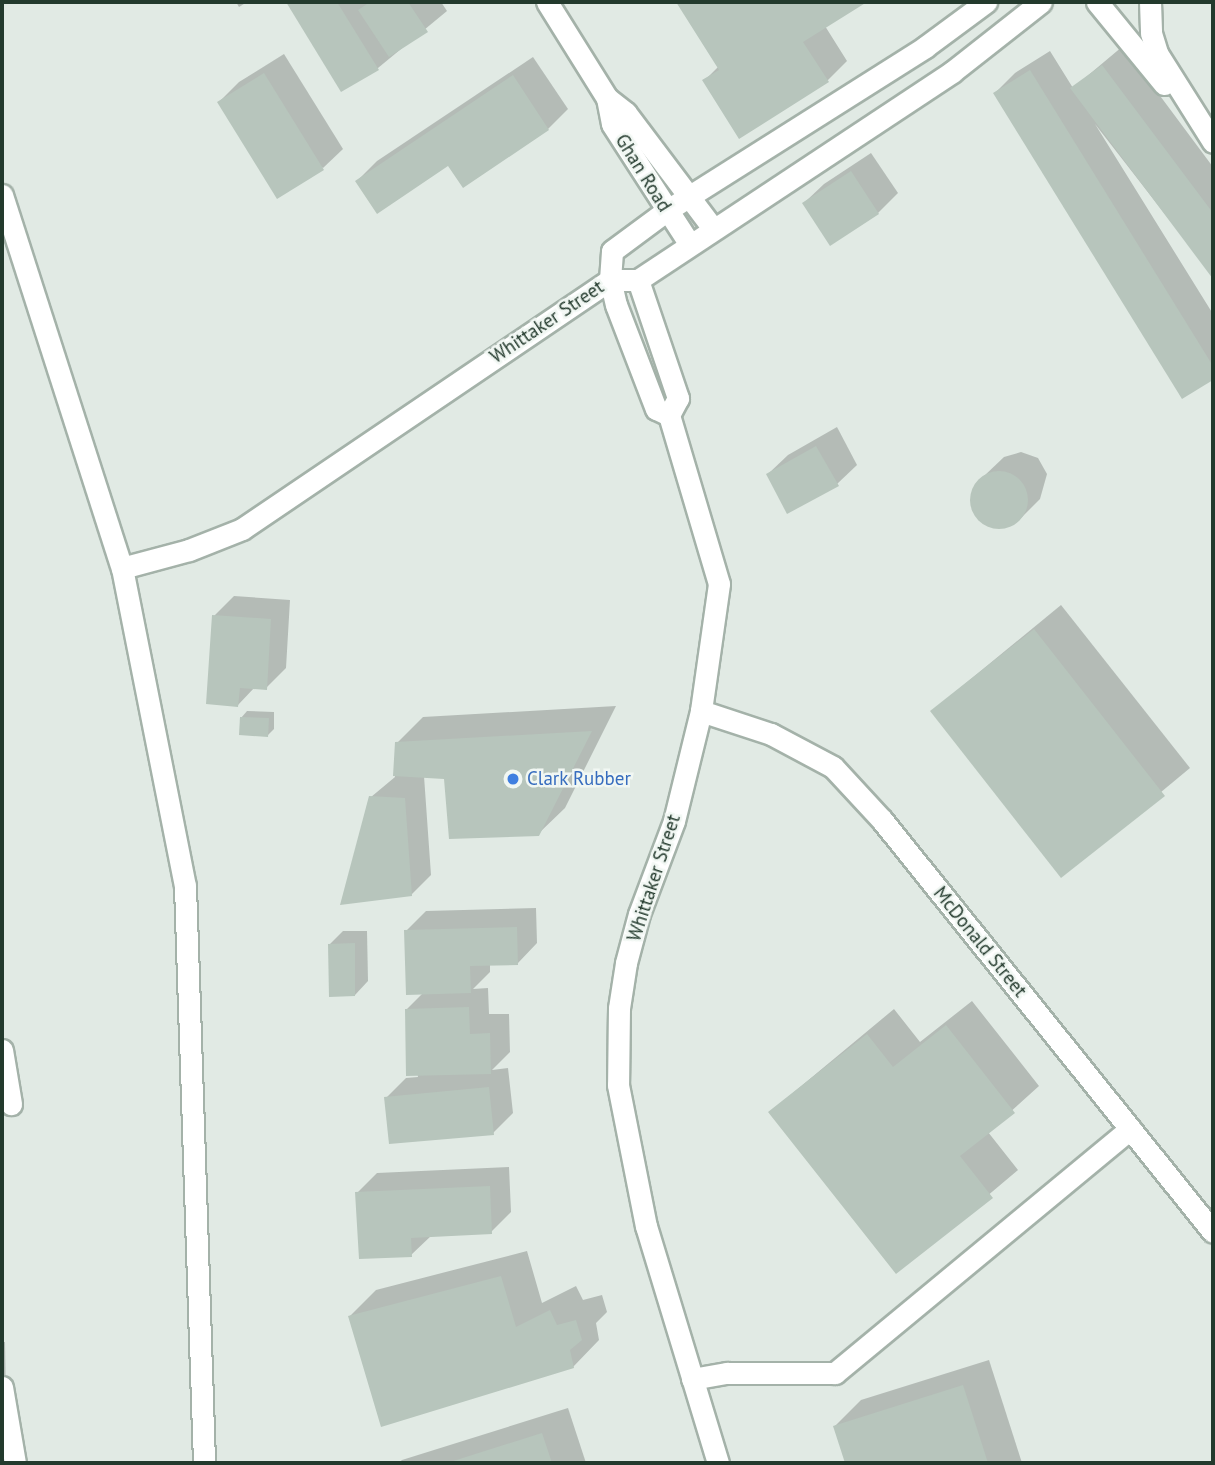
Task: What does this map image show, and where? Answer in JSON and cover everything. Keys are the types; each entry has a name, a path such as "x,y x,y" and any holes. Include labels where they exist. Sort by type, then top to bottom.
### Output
{"street":[{"name":"Ghan Road","path":"547,2 607,98 626,113 691,195 712,227"},
{"name":"Whittaker Street","path":"670,415 656,409 610,280 612,251 666,211 925,47 986,2"},
{"path":"638,280 712,227 952,72 1041,2"},
{"path":"1097,2 1197,119"},
{"path":"1150,2 1151,33 1157,53 1213,142"},
{"name":"Ghan Road","path":"607,98 612,124 689,243"},
{"path":"2,195 122,568 185,886 204,1463"},
{"name":"Whittaker Street","path":"122,568 216,541 242,528 610,280 638,280 678,398 670,415 719,584 701,711 674,821 639,914 626,963 617,1046 618,1086 635,1179 718,1463"},
{"name":"McDonald Street","path":"701,711 771,734 834,767 882,820 1213,1233"},
{"path":"2,1050 11,1104"},
{"path":"692,1379 727,1373 835,1373 1130,1129"},
{"path":"2,1387 15,1463"}],"building":[{"path":"286,2 337,2 379,70 341,92"},
{"path":"370,2 408,2 428,32 389,57 358,10"},
{"path":"676,2 867,2 803,42 829,82 739,139 702,80 719,70"},
{"path":"1102,65 1213,213 1213,279 1070,88"},
{"path":"1030,70 1213,366 1213,380 1182,399 993,93"},
{"path":"264,73 324,170 277,199 217,102"},
{"path":"513,75 549,130 463,188 448,166 377,214 355,181"},
{"path":"851,171 879,214 830,246 802,203"},
{"path":"816,446 839,486 787,514 766,474"},
{"path":"993,471 1005,471 1020,479 1028,494 1028,506 1020,521 1005,529 993,529 978,521 970,506 970,494 978,479"},
{"path":"212,615 271,619 267,690 240,688 238,707 206,704"},
{"path":"1034,629 1165,796 1061,878 930,711"},
{"path":"240,717 269,718 268,737 239,735"},
{"path":"592,731 539,836 449,839 444,779 393,776 395,742"},
{"path":"369,796 405,798 412,896 340,905"},
{"path":"517,927 518,965 470,966 471,993 406,995 404,930"},
{"path":"355,943 355,996 329,997 328,944"},
{"path":"469,1007 470,1034 490,1033 491,1074 406,1076 405,1009"},
{"path":"946,1025 1015,1113 960,1156 993,1198 896,1274 768,1112 867,1034 893,1067"},
{"path":"489,1087 494,1135 389,1144 384,1097"},
{"path":"490,1186 492,1234 411,1238 412,1257 359,1259 355,1192"},
{"path":"501,1276 516,1327 550,1310 557,1325 576,1320 582,1340 570,1350 574,1368 381,1427 348,1316"},
{"path":"963,1385 988,1463 845,1463 833,1426"},
{"path":"542,1433 552,1463 447,1463"}],"place":[{"name":"Clark Rubber","path":"513,779"}]}
